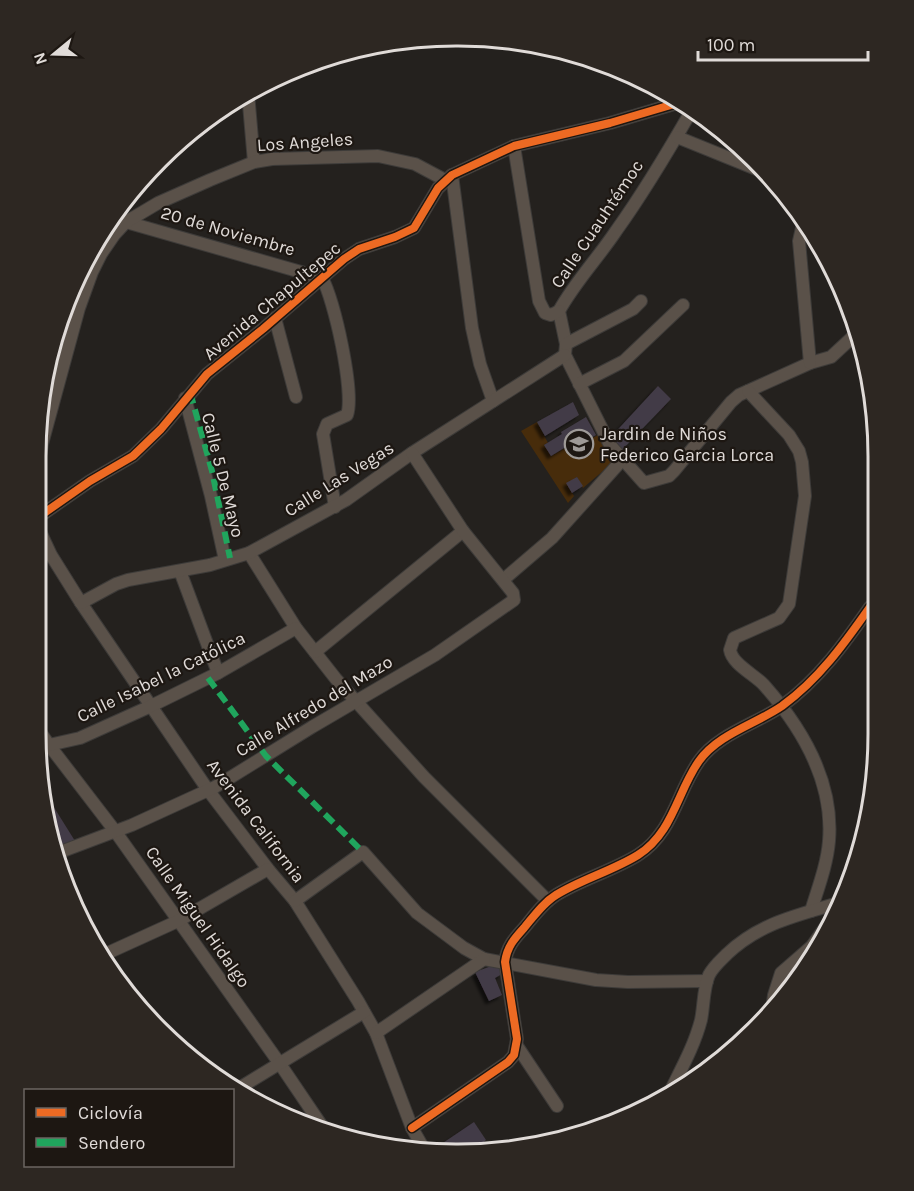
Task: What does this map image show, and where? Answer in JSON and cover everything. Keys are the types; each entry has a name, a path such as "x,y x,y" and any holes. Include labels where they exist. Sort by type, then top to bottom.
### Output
{"street":[{"path":"249,103 254,162"},
{"name":"Avenida Chapultepec","path":"46,512 90,481 133,456 160,429 207,374 359,249 402,235 414,228 438,188 449,178 514,146 610,123 669,106"},
{"name":"Calle Cuauhtémoc","path":"688,118 616,231 573,289 560,311 565,349 579,384 610,445 644,483 669,476 731,402 748,391"},
{"path":"677,137 744,164"},
{"path":"514,146 538,300 545,313 550,315 560,311"},
{"name":"Los Angeles","path":"84,286 101,254 126,222 158,203 254,162 291,158 378,156 415,164 449,178"},
{"path":"449,178 472,328 480,364 493,400"},
{"name":"20 de Noviembre","path":"126,222 322,278"},
{"path":"801,234 799,241 810,363"},
{"path":"322,278 331,299 349,396 347,415 327,424 323,434 335,507"},
{"name":"Calle Las Vegas","path":"81,603 128,580 180,571 249,553 335,507 565,349 633,309 641,301"},
{"path":"579,384 624,361 683,305"},
{"path":"275,318 296,397"},
{"name":"Los Angeles","path":"51,399 69,322"},
{"path":"811,911 824,871 829,843 830,826 826,791 820,771 805,740 782,706 763,683 733,658 730,650 734,638 778,618 789,604 805,484 802,462 794,442 748,391 810,363 831,357 850,339"},
{"name":"Calle 5 De Mayo","path":"185,398 225,560"},
{"path":"412,453 463,531 503,580 552,538 622,460"},
{"path":"315,652 463,531"},
{"name":"Avenida California","path":"46,544 81,603 208,790 295,901 376,1033 412,1128 420,1143"},
{"path":"249,553 296,628 341,685 424,777 548,901"},
{"path":"180,571 218,673"},
{"name":"Calle Alfredo del Mazo","path":"63,851 132,825 208,790 462,638 515,597 503,580"},
{"path":"557,1106 517,1046 505,962 506,951 511,943 556,895 637,856 650,846 671,819 692,772 706,752 782,706 823,669 839,651 868,610"},
{"name":"Calle Isabel la Católica","path":"46,747 80,738 151,706 218,673 296,628"},
{"name":"Calle Miguel Hidalgo","path":"47,751 115,831 318,1120"},
{"path":"295,901 363,852 417,913 464,948 484,959 596,980 707,981"},
{"path":"110,952 178,921 268,869"},
{"path":"675,1082 695,1038 707,981 718,963 754,932 776,922 830,906"},
{"path":"774,995 781,972 807,948"},
{"path":"376,1033 484,959"},
{"path":"244,1085 364,1012"},
{"path":"412,1128 508,1062 517,1046"}],"shaded area":[{"path":"537,422 548,443 544,445 551,456 569,446 572,449 600,434 613,458 610,465 583,488 577,477 567,484 574,496 568,503 521,431"}],"building":[{"path":"658,386 671,399 620,452 610,438"},
{"path":"573,402 579,415 545,436 537,422"},
{"path":"586,417 596,435 571,449 569,445 551,456 544,445"},
{"path":"577,477 583,486 572,493 566,483"},
{"path":"53,805 75,841 62,846"},
{"path":"497,964 502,974 495,978 502,995 489,1001 475,972"},
{"path":"474,1122 486,1140 481,1144 441,1144"}],"marked path":[{"path":"190,392 212,471 230,558"},
{"path":"208,678 266,756 363,852"}],"cycle path":[{"path":"46,512 90,481 133,456 161,429 207,374 344,259 359,249 414,228 438,188 452,175 514,146 610,123 669,106"},
{"path":"412,1128 508,1062 514,1055 517,1039 505,962 507,952 517,936 539,910 556,895 628,861 650,846 667,824 691,773 707,752 727,736 772,712 795,696 830,660 868,610"}],"place":[{"name":"Jardin de Niños Federico Garcia Lorca","path":"579,444"}]}
